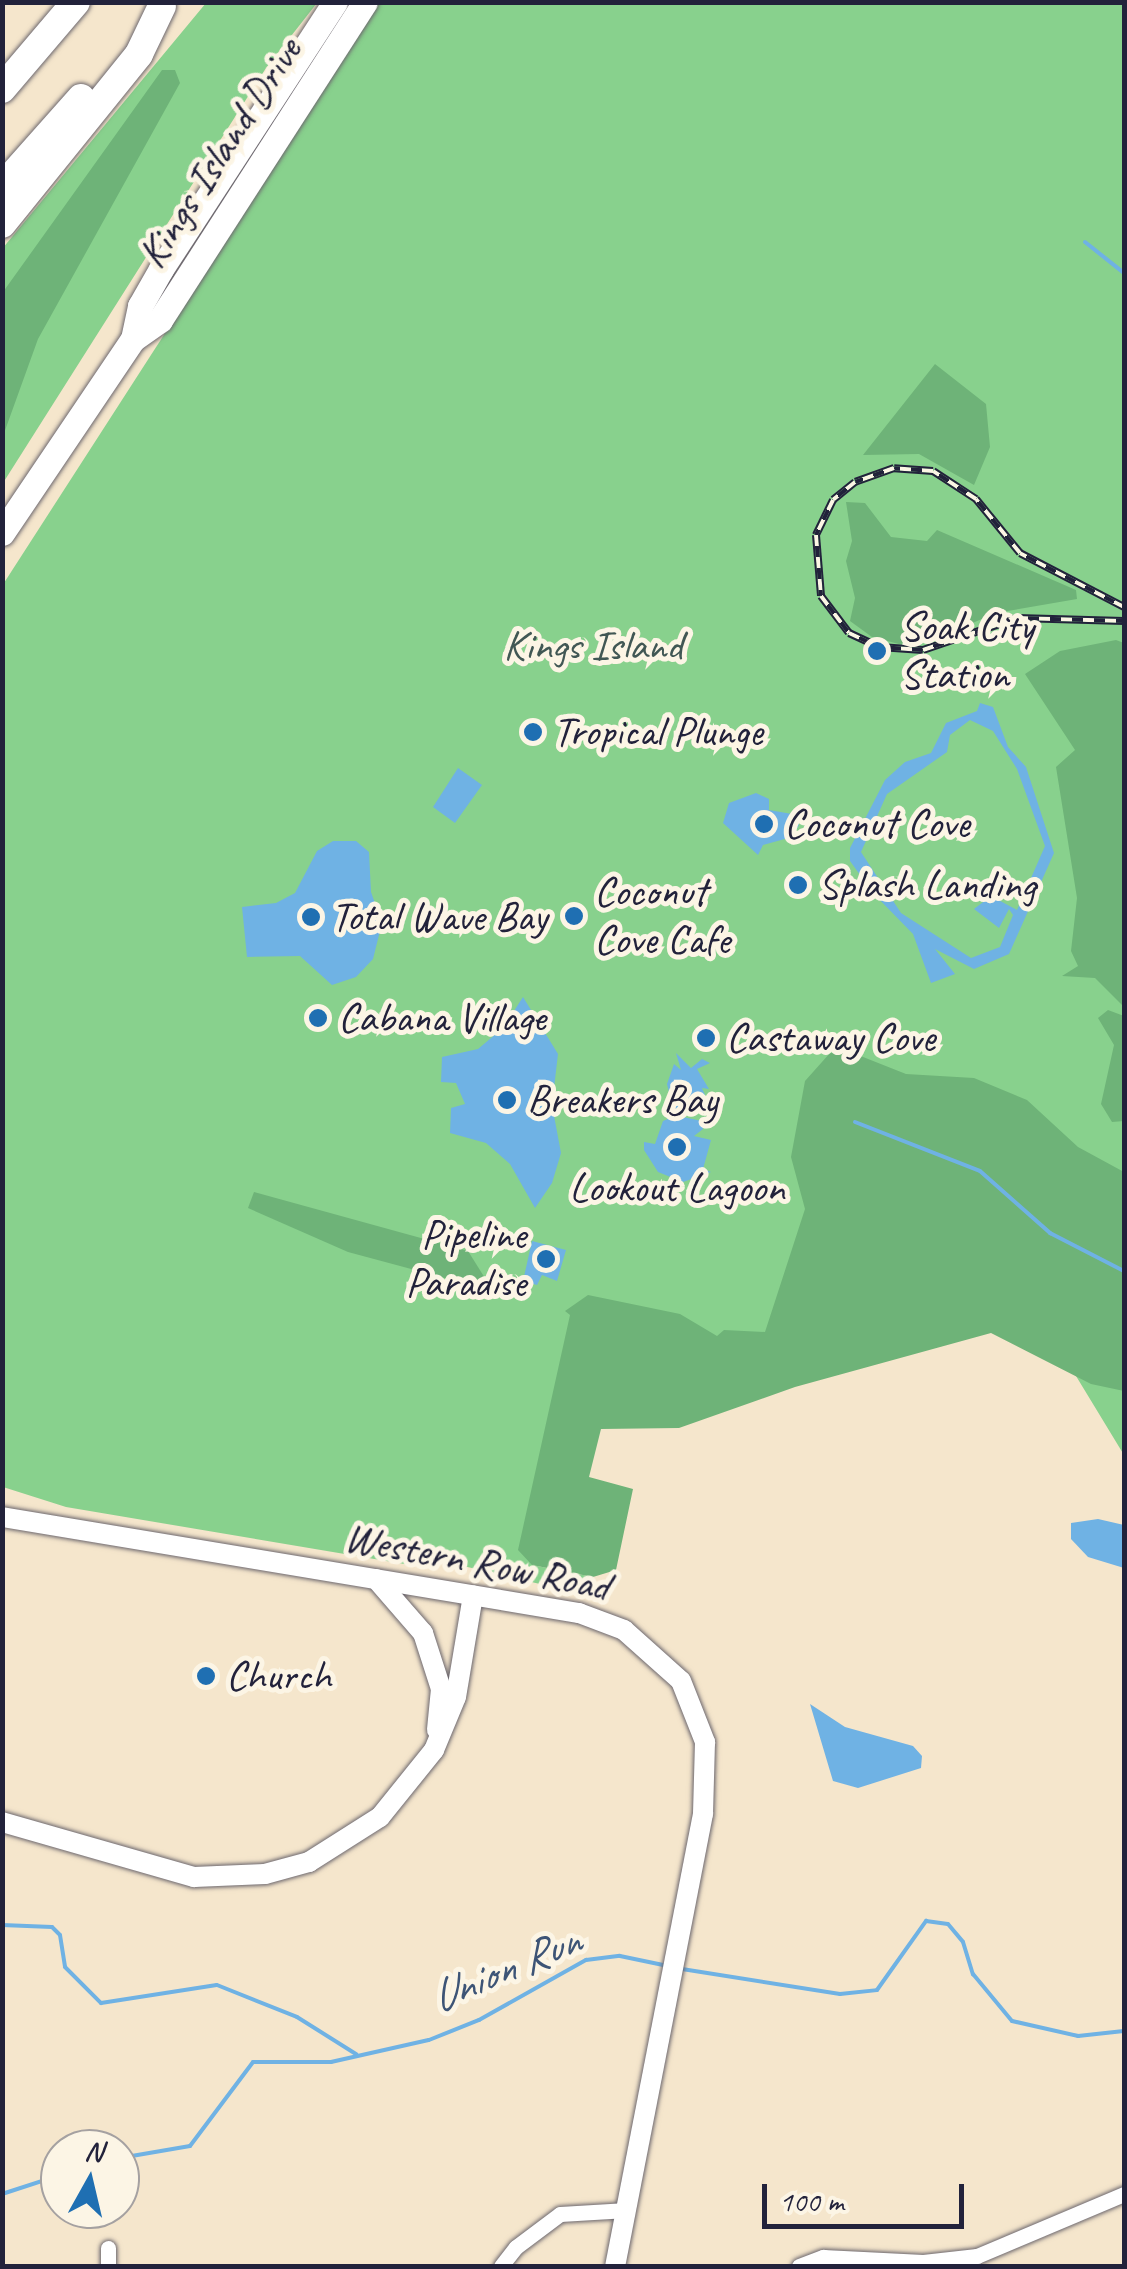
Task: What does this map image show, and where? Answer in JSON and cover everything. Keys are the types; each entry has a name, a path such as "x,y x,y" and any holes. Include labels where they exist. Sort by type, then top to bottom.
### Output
{"highway":[{"path":"2,90 76,2"},
{"path":"2,187 164,4"},
{"path":"2,224 139,54 164,4"}],"main road":[{"name":"Kings Island Drive","path":"133,339 140,306 161,269 335,2"},
{"name":"Kings Island Drive","path":"2,533 133,339 160,320 365,2"}],"street":[{"name":"Western Row Road","path":"2,1517 605,1620 665,1662 680,1681 701,1725 708,1772 673,1986 615,2266"},
{"path":"376,1579 424,1633 441,1689 440,1738"},
{"path":"2,1822 150,1869 194,1877 266,1874 309,1862 361,1832 398,1800 440,1738 456,1697 473,1595"},
{"path":"799,2266 823,2257 978,2261 1124,2194"},
{"path":"501,2266 516,2246 560,2214 627,2210"},
{"path":"108,2248 108,2266"}],"green space":[{"path":"206,3 317,3 266,68 3,483 2,249"},
{"name":"Kings Island","path":"378,3 1124,3 1124,1455 929,1134 786,1389 570,1330 532,1565 593,1577 591,1596 442,1561 422,1567 66,1507 3,1487 2,586"},
{"path":"162,70 175,70 180,83 38,339 3,436 3,292"},
{"path":"935,364 986,404 990,447 974,485 919,454 863,455"},
{"path":"846,502 865,503 891,537 927,541 937,530 1076,590 1077,599 996,613 930,641 899,644 872,637 850,621 855,598 846,561 852,541"},
{"path":"1116,640 1124,643 1124,1007 1095,978 1062,976 1078,966 1071,951 1077,898 1056,767 1075,750 1025,674 1060,651"},
{"path":"1108,1010 1124,1016 1124,1121 1112,1122 1101,1104 1114,1045 1098,1018"},
{"path":"830,1053 853,1053 906,1074 974,1078 1027,1100 1078,1147 1124,1172 1124,1391 1091,1384 991,1333 795,1387 679,1428 601,1429 589,1477 633,1489 616,1570 593,1577 532,1565 518,1550 570,1315 565,1311 588,1295 680,1314 717,1336 724,1330 765,1332 805,1209 791,1157 805,1081"},
{"path":"254,1192 468,1251 493,1291 348,1252 248,1208"}],"water":[{"path":"980,703 993,707 1008,747 1026,767 1054,853 1009,954 974,969 935,949 955,974 931,983 913,934 873,893 850,861 850,848 885,780 905,762 931,753 946,723 977,711","holes":["970,720 993,731 1017,769 1045,846 1017,910 991,896 974,909 999,928 1009,909 1013,915 1000,947 971,958 901,913 861,852 887,794 947,752 950,735"]},
{"path":"458,768 482,785 455,823 433,807"},
{"name":"Coconut Cove","path":"756,793 769,799 769,810 792,814 799,825 792,837 763,845 758,855 723,823 729,803"},
{"name":"Total Wave Bay","path":"333,841 356,841 369,852 371,892 382,923 373,959 356,977 332,985 300,956 247,957 242,907 276,903 295,893 317,851"},
{"name":"Breakers Bay","path":"523,997 558,1054 552,1105 561,1153 552,1183 535,1208 510,1164 486,1143 450,1133 451,1108 465,1104 456,1083 441,1082 442,1057 478,1049 503,1028"},
{"name":"Lookout Lagoon","path":"676,1053 691,1068 702,1059 710,1063 697,1069 709,1089 702,1088 705,1095 695,1097 697,1106 686,1107 683,1117 702,1121 703,1129 694,1136 711,1140 703,1169 711,1172 683,1182 658,1172 644,1150 644,1142 655,1144 663,1121 675,1116 667,1084 674,1064 681,1070"},
{"name":"Pipeline Paradise","path":"532,1241 566,1250 557,1281 542,1275 537,1285 523,1281"},
{"path":"1098,1519 1124,1525 1124,1568 1088,1557 1071,1539 1071,1523"},
{"path":"810,1704 845,1727 913,1746 922,1756 921,1768 858,1788 833,1781"}],"waterway":[{"path":"1085,242 1124,273"},
{"name":"Union Run","path":"855,1122 980,1171 1050,1233 1124,1271"},
{"name":"Union Run","path":"682,1969 840,1994 877,1990 926,1921 948,1924 963,1942 973,1974 1012,2021 1078,2036 1124,2031"},
{"name":"Union Run","path":"2,1925 52,1927 60,1935 65,1967 101,2003 217,1985 297,2017 356,2054"},
{"name":"Union Run","path":"140,2155 190,2146 253,2062 331,2062 429,2040 479,2020 586,1960 620,1956 668,1966"},
{"path":"2,2194 40,2182"}],"railway":[{"path":"1124,607 1020,553 976,499 933,471 894,468 855,482 833,500 816,535 821,596 849,633 879,647 923,650 1017,618 1124,621"}],"place":[{"name":"Soak City Station","path":"877,651"},
{"name":"Tropical Plunge","path":"533,732"},
{"name":"Coconut Cove","path":"764,824"},
{"name":"Splash Landing","path":"798,885"},
{"name":"Coconut Cove Cafe","path":"574,916"},
{"name":"Total Wave Bay","path":"311,917"},
{"name":"Cabana Village","path":"318,1018"},
{"name":"Castaway Cove","path":"706,1038"},
{"name":"Breakers Bay","path":"507,1100"},
{"name":"Lookout Lagoon","path":"677,1147"},
{"name":"Pipeline Paradise","path":"546,1259"},
{"name":"Church","path":"206,1676"}]}
